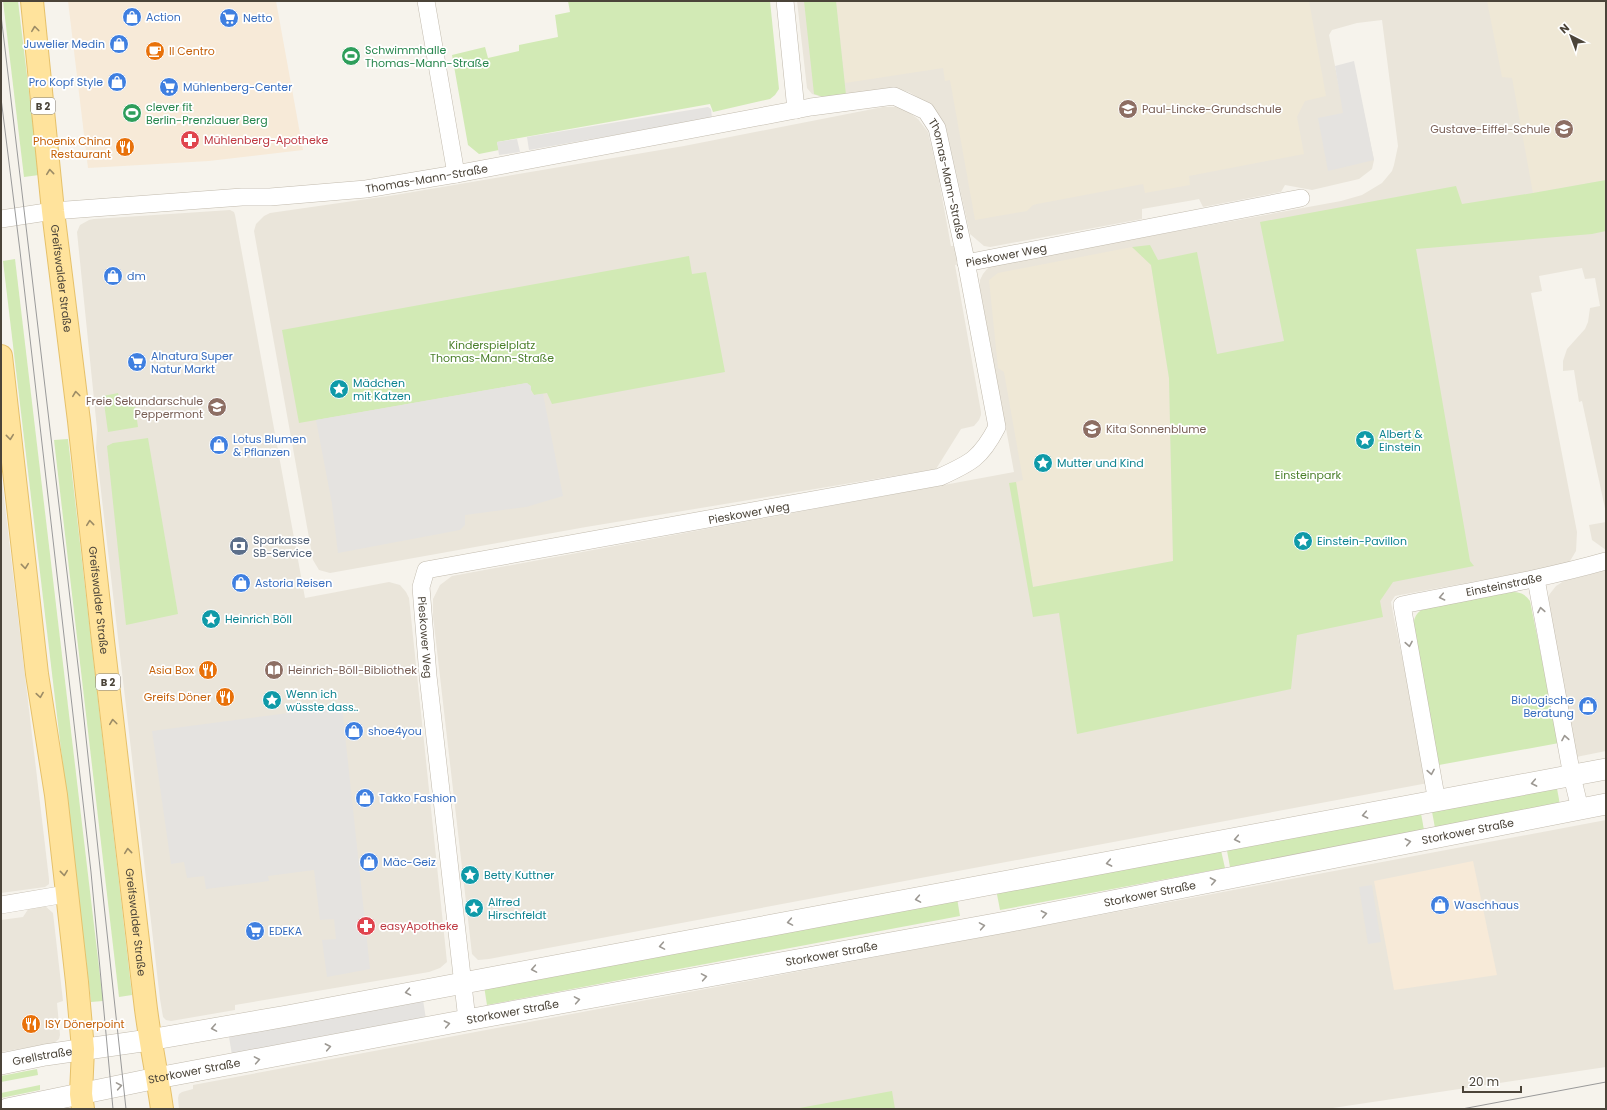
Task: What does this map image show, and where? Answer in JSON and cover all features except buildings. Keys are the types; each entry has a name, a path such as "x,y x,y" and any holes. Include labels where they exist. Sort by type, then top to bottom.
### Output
{"main road":[{"name":"Greifswalder Straße","path":"32,1 53,211 80,428 149,1040 162,1109"},
{"path":"1,356 37,674 56,795 77,982 83,1049 82,1102"}],"street":[{"path":"426,1 456,174"},
{"path":"785,1 796,110"},
{"name":"Thomas-Mann-Straße","path":"53,211 242,197 270,197 366,189 456,174 796,110 894,96 926,111 937,128 966,263"},
{"name":"Pieskower Weg","path":"468,1020 428,676 421,587 426,570 940,477 968,465 983,451 997,427 966,263 1301,198"},
{"name":"Greifswalder Straße","path":"1,219 53,211"},
{"name":"Einsteinstraße","path":"1437,802 1402,605 1536,579 1606,561"},
{"path":"1536,579 1572,776 1580,809"},
{"path":"83,1049 149,1040 1437,802 1606,769"},
{"name":"Storkower Straße","path":"82,1102 157,1078 1006,922 1606,804"},
{"path":"1,905 66,894"},
{"name":"Grellstraße","path":"1,1064 83,1049"},
{"path":"7,1109 82,1102"}],"shaded area":[{"name":"Mühlenberg-Center","path":"68,1 276,1 303,150 209,161 88,168"},
{"path":"797,1 1606,1 1606,513 1582,401 1579,402 1574,370 1563,371 1563,361 1567,349 1585,329 1588,322 1590,308 1600,306 1595,278 1585,279 1582,268 1539,276 1542,291 1531,293 1577,532 1576,551 1570,561 1564,565 1395,596 1391,602 1428,783 478,960 472,954 433,616 433,599 440,585 452,576 1014,472 980,288 980,280 987,269 993,265 1341,201 1362,195 1382,183 1392,171 1394,165 1398,146 1382,20 1357,23 1332,30 1329,35 1344,112 1363,108 1374,160 1372,169 1359,179 1312,190 1285,185 1281,192 1203,207 1199,199 1142,209 1142,219 990,247 984,246 970,234 947,132 944,125 927,103 909,92 898,89 823,97 812,94 807,88"},
{"name":"Paul-Lincke-Grundschule","path":"836,1 1309,1 1326,96 1305,101 1297,117 1304,154 1189,176 1190,185 1145,193 1143,184 1037,204 1033,205 1027,211 975,220 950,80 945,81 943,68 845,83"},
{"name":"Gustave-Eiffel-Schule","path":"1487,1 1606,1 1606,180 1533,193 1512,78 1502,77"},
{"path":"1354,61 1374,160 1328,171 1318,118 1343,113 1335,66"},
{"path":"708,107 711,109 712,118 529,150 527,137"},
{"path":"883,107 896,107 904,109 918,119 928,132 938,175 951,246 958,246 961,264 955,265 981,415 974,426 961,429 936,469 586,527 330,573 319,570 313,560 254,231 256,224 264,216 270,213 395,195 684,146"},
{"path":"517,139 520,152 499,155 497,142"},
{"path":"230,210 234,212 235,215 305,598 389,582 400,585 409,598 447,962 440,968 429,972 235,1005 235,1010 171,1021 166,1020 163,1017 160,999 96,448 97,429 77,232 80,225 94,219"},
{"name":"Kita Sonnenblume","path":"1132,247 1151,265 1169,378 1173,561 1033,587 1016,482 1023,480 1004,372 998,368 989,280 998,273"},
{"path":"527,383 531,386 531,392 534,395 543,394 563,496 526,507 465,515 465,525 460,530 338,553 332,504 316,420"},
{"path":"1,472 49,884 45,887 1,893"},
{"path":"1606,522 1606,550 1592,540 1589,525"},
{"path":"1606,570 1606,751 1576,757 1547,605 1549,595 1556,586 1564,581"},
{"path":"342,706 370,969 327,977 322,940 336,939 334,919 320,920 314,870 268,876 269,881 206,889 204,876 187,878 184,862 171,864 152,731"},
{"path":"1606,820 1606,1067 1326,1109 179,1109 179,1094 193,1089 193,1085"},
{"path":"1473,861 1497,975 1394,990 1374,881"},
{"path":"1372,885 1381,942 1368,944 1359,887"},
{"path":"45,906 53,913 63,1001 57,1003 60,1035 59,1039 54,1043 1,1052 1,920 23,917 29,908"},
{"path":"423,1000 426,1019 232,1055 229,1037"}],"green space":[{"path":"3,1 18,1 39,175 24,177"},
{"path":"568,1 770,1 779,89 770,99 713,112 710,104 497,142 499,150 479,154 468,145 452,55 485,47 488,58 519,51 519,45 558,37 555,15 570,12"},
{"path":"804,1 836,1 846,95 823,97 814,94"},
{"name":"Einsteinpark","path":"1606,180 1606,231 1592,234 1416,249 1470,561 1474,566 1393,582 1380,601 1383,617 1297,635 1291,689 1077,734 1059,613 1033,617 1009,483 1016,482 1033,587 1173,561 1169,378 1151,265 1132,247 1150,245 1158,260 1197,252 1217,354 1284,341 1260,222 1456,186 1462,204"},
{"name":"Kinderspielplatz Thomas-Mann-Straße","path":"689,256 692,274 706,272 725,372 552,404 547,393 534,395 527,383 299,423 282,330"},
{"path":"15,259 103,1001 91,1002 3,261"},
{"path":"118,393 120,400 134,398 138,427 108,432 103,396"},
{"path":"148,438 178,614 126,625 107,446 113,443"},
{"path":"68,439 132,995 119,997 54,440"},
{"path":"1512,592 1522,594 1530,601 1559,743 1439,765 1413,626 1415,618 1423,609"},
{"path":"1556,783 1560,805 1435,828 1431,806"},
{"path":"1420,808 1424,830 1230,867 1226,845"},
{"path":"1220,846 1225,868 1000,910 996,889"},
{"path":"957,898 960,916 487,1005 484,986"},
{"path":"37,1069 38,1075 1,1082 1,1076"},
{"path":"40,1085 40,1090 1,1098 1,1093"},
{"path":"892,1091 895,1109 794,1109"}],"tram line":[{"path":"1,15 81,691 126,1109"},
{"path":"1,98 20,251 91,872 113,1109"},
{"path":"1462,1109 1606,1082"}],"place":[{"name":"Action","path":"132,17"},
{"name":"Netto","path":"229,18"},
{"name":"Juwelier Medin","path":"119,44"},
{"name":"Il Centro","path":"155,51"},
{"name":"Schwimmhalle Thomas-Mann-Straße","path":"351,56"},
{"name":"Pro Kopf Style","path":"117,82"},
{"name":"Mühlenberg-Center","path":"169,87"},
{"name":"Paul-Lincke-Grundschule","path":"1128,109"},
{"name":"clever fit Berlin-Prenzlauer Berg","path":"132,113"},
{"name":"Gustave-Eiffel-Schule","path":"1564,129"},
{"name":"Mühlenberg-Apotheke","path":"190,140"},
{"name":"Phoenix China Restaurant","path":"125,147"},
{"name":"dm","path":"113,276"},
{"name":"Alnatura Super Natur Markt","path":"137,362"},
{"name":"Mädchen mit Katzen","path":"339,389"},
{"name":"Freie Sekundarschule Peppermont","path":"217,407"},
{"name":"Kita Sonnenblume","path":"1092,429"},
{"name":"Albert & Einstein","path":"1365,440"},
{"name":"Lotus Blumen & Pflanzen","path":"219,445"},
{"name":"Mutter und Kind","path":"1043,463"},
{"name":"Einstein-Pavillon","path":"1303,541"},
{"name":"Sparkasse SB-Service","path":"239,546"},
{"name":"Astoria Reisen","path":"241,583"},
{"name":"Heinrich Böll","path":"211,619"},
{"name":"Asia Box","path":"208,670"},
{"name":"Heinrich-Böll-Bibliothek","path":"274,670"},
{"name":"Greifs Döner","path":"225,697"},
{"name":"Wenn ich wüsste dass..","path":"272,700"},
{"name":"Biologische Beratung","path":"1588,706"},
{"name":"shoe4you","path":"354,731"},
{"name":"Takko Fashion","path":"365,798"},
{"name":"Mäc-Geiz","path":"369,862"},
{"name":"Betty Kuttner","path":"470,875"},
{"name":"Waschhaus","path":"1440,905"},
{"name":"Alfred Hirschfeldt","path":"474,908"},
{"name":"easyApotheke","path":"366,926"},
{"name":"EDEKA","path":"255,931"},
{"name":"ISY Dönerpoint","path":"31,1024"}]}
